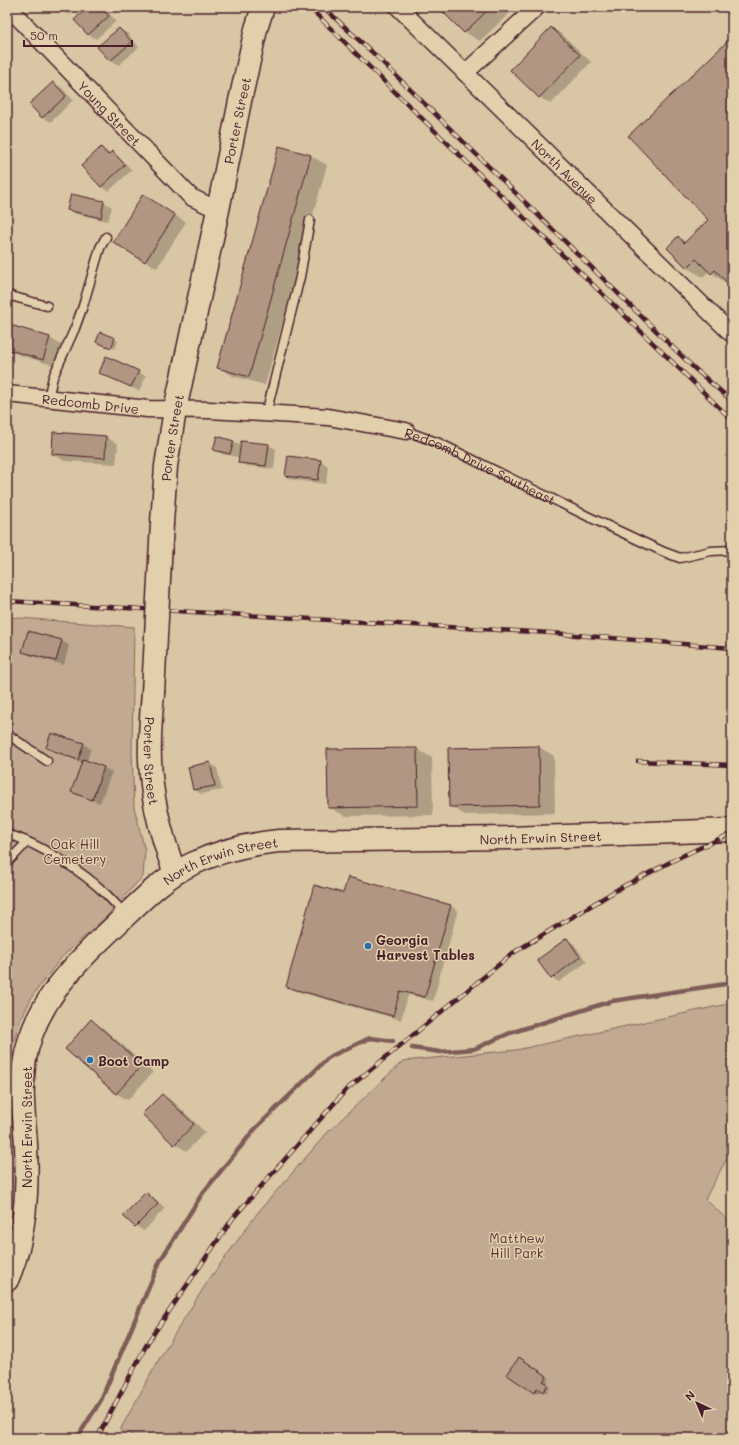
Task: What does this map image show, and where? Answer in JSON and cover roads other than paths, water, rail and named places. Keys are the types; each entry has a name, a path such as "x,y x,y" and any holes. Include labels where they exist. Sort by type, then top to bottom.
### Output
{"street":[{"name":"Young Street","path":"8,7 191,197 218,210"},
{"name":"Porter Street","path":"175,873 167,851 160,824 152,778 150,737 166,466 174,410 256,29 263,7"},
{"name":"North Avenue","path":"398,7 732,334"},
{"path":"465,73 537,7"},
{"name":"Redcomb Drive","path":"7,394 148,409 174,410"},
{"name":"Redcomb Drive Southeast","path":"174,410 209,410 328,417 406,430"},
{"name":"North Erwin Street","path":"7,1280 17,1254 25,1208 27,1175 23,1075 30,1037 44,1006 64,978 88,951 126,915 175,873 191,864 227,850 279,841 510,838 732,830"}],"lane":[{"path":"266,414 300,277 310,220"},
{"path":"48,398 52,377 75,328 90,287 100,248 106,237"},
{"path":"7,295 47,306"},
{"name":"Redcomb Drive Southeast","path":"406,430 439,443 589,517 680,558 711,551 732,550"},
{"path":"7,734 47,761"},
{"path":"7,834 27,842 64,862 95,885 126,915"},
{"path":"7,863 27,842"}],"waterway":[{"path":"412,1048 440,1052 474,1049 510,1033 612,1001 732,983"},
{"path":"77,1438 101,1400 160,1261 202,1194 255,1129 329,1057 370,1038 393,1041"}],"railway":[{"path":"309,7 732,420"},
{"path":"323,7 372,52 694,368 732,401"},
{"path":"7,601 551,633 732,648"},
{"path":"638,761 732,765"},
{"path":"97,1438 148,1342 233,1218 346,1090 513,953 620,888 680,857 732,833"}],"place":[{"name":"Georgia Harvest Tables","path":"368,946"},
{"name":"Boot Camp","path":"90,1060"}],"park label":[{"name":"Oak Hill Cemetery","path":"75,850"},
{"name":"Matthew Hill Park","path":"517,1244"}]}
